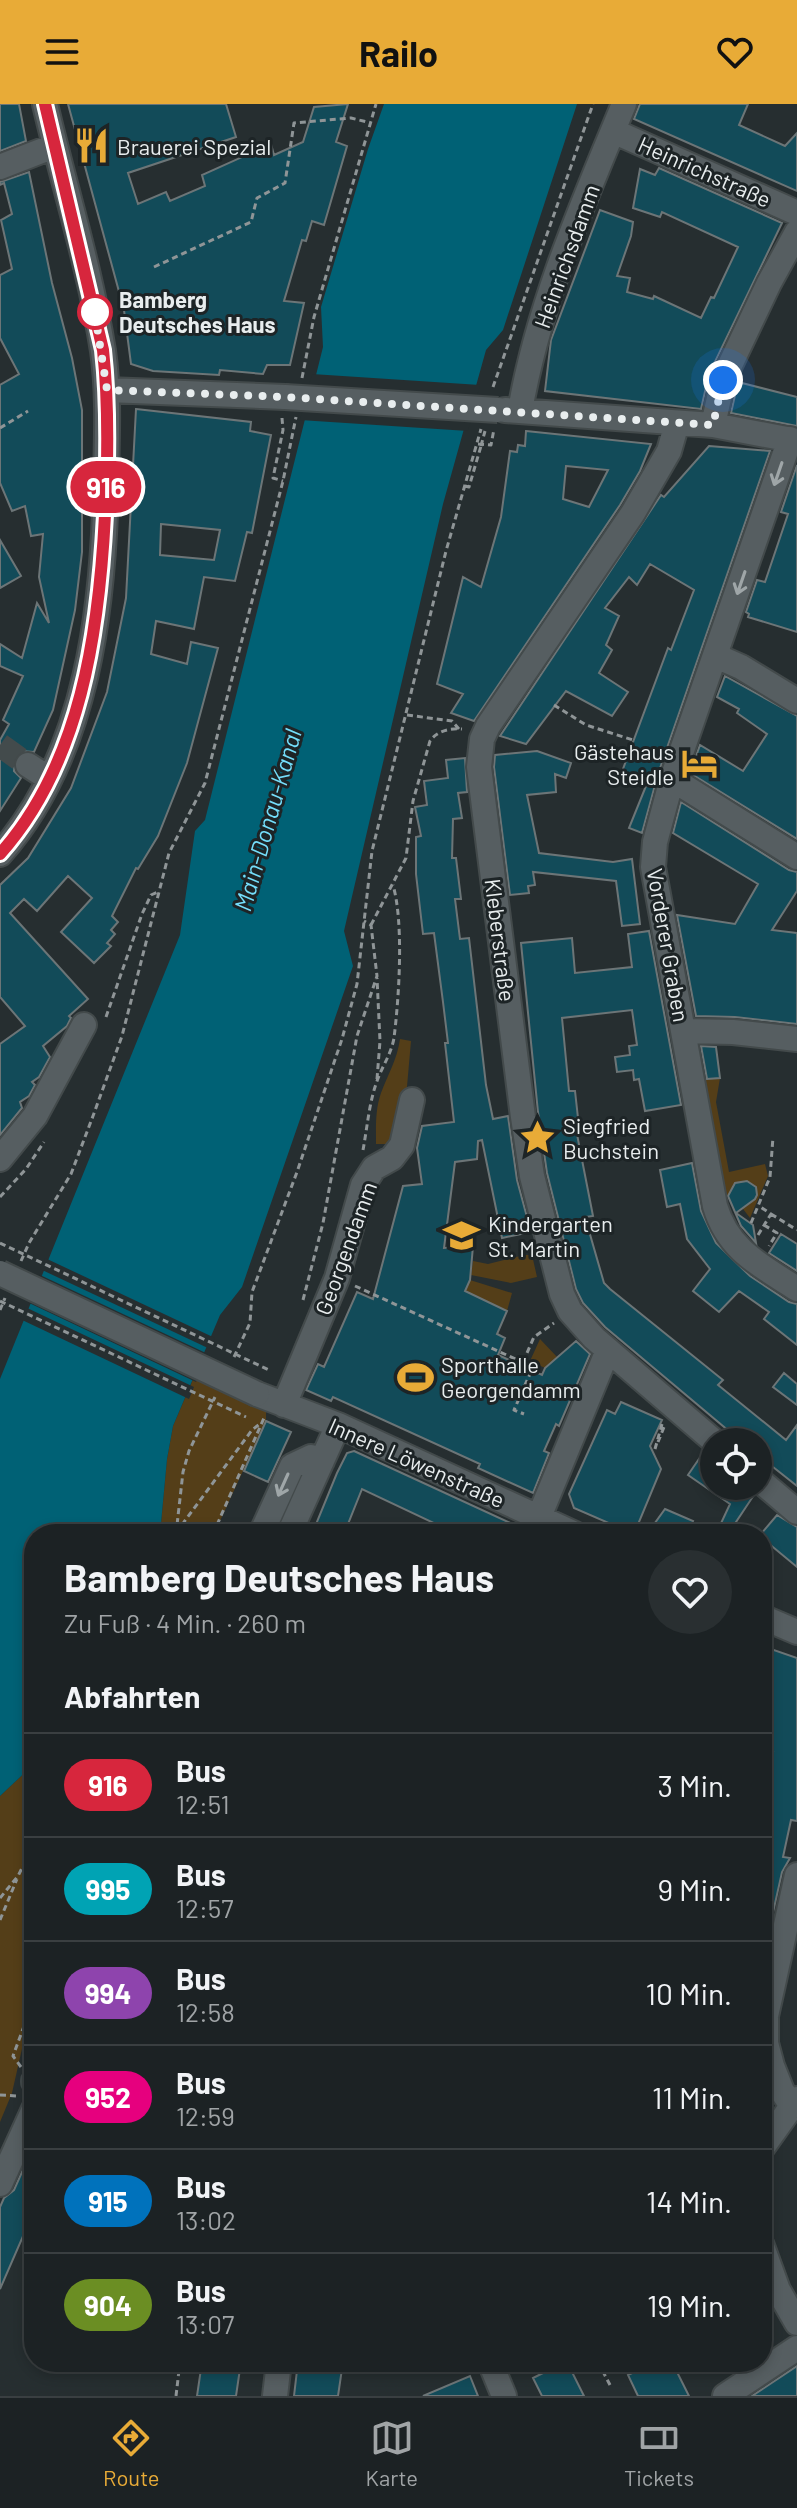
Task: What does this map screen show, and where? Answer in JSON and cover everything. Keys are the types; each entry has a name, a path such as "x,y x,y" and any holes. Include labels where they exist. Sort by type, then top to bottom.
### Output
{"street":[{"path":"0,854 29,816 38,771 81,696 98,615 106,494 107,390 91,293 45,104"},
{"name":"Heinrichsdamm","path":"509,411 568,241 624,104"},
{"name":"Heinrichstraße","path":"613,131 797,213"},
{"path":"0,167 54,146"},
{"path":"713,425 728,370 797,232"},
{"path":"107,390 295,394 713,425 794,440"},
{"path":"483,735 647,491 669,451 677,423"},
{"name":"Vorderer Graben","path":"794,440 672,779 655,842 653,867 720,1224 747,1256 797,1289"},
{"path":"716,656 741,667 797,701"},
{"name":"Kleberstraße","path":"483,735 479,753 481,782 527,1147 562,1294 579,1324 700,1429"},
{"path":"672,779 797,857"},
{"path":"0,1159 35,1116 84,1025"},
{"path":"683,1031 733,1032 797,1039"},
{"name":"Georgendamm","path":"269,1405 337,1278 363,1185 374,1168 392,1158 402,1145 412,1100"},
{"name":"Innere Löwenstraße","path":"9,1271 269,1405 338,1425 531,1524"},
{"path":"536,1524 608,1350"},
{"path":"294,1524 338,1425"},
{"path":"266,1524 292,1466 311,1457 322,1461"},
{"path":"772,1491 797,1512"},
{"path":"772,1621 797,1632"},
{"path":"772,1990 797,1875"},
{"path":"772,2061 792,2114 772,2135"},
{"path":"0,2184 24,2131"},
{"path":"772,2274 797,2323"},
{"path":"772,2365 797,2348"},
{"path":"275,2396 278,2372"},
{"path":"494,2372 504,2396"},
{"path":"725,2396 761,2372"}],"path":[{"path":"9,1271 71,1174 122,1036 166,861 208,772 283,481 293,433 295,394 314,317 376,104"},
{"path":"154,267 251,222 257,198 285,183 294,123 351,118 371,123"},
{"path":"0,428 28,411"},
{"path":"279,430 283,430 273,478 283,481"},
{"path":"286,431 293,433"},
{"path":"465,486 469,487 479,445 487,445"},
{"path":"230,1365 250,1323 252,1292 342,1039 357,984 372,851 409,705"},
{"path":"554,705 586,725 633,740"},
{"path":"407,715 452,721 459,729"},
{"path":"363,1185 360,1171 380,1041 371,925 406,858 413,801 430,741 434,735 459,729 483,735"},
{"path":"376,1082 394,1039 399,955 393,885"},
{"path":"364,921 371,925"},
{"path":"303,1299 323,1223 357,1036 377,976"},
{"path":"751,1223 770,1177 773,1137"},
{"path":"759,1206 797,1230"},
{"path":"753,1243 771,1214"},
{"path":"764,1225 777,1233 766,1251"},
{"path":"0,1243 269,1370"},
{"path":"337,1278 533,1367 514,1410 524,1414"},
{"path":"0,1310 6,1297"},
{"path":"0,1301 246,1417"},
{"path":"523,1362 534,1337 570,1311"},
{"path":"178,1524 183,1472 189,1451 216,1394"},
{"path":"184,1524 269,1405"},
{"path":"217,1524 269,1405"},
{"path":"655,1449 665,1425"},
{"path":"658,1442 655,1441 660,1430"},
{"path":"0,1920 24,1864"},
{"path":"0,1898 18,1876"},
{"path":"24,2026 13,2056 24,2070"},
{"path":"176,2396 179,2372"},
{"path":"603,2372 610,2385"}],"shaded area":[{"path":"400,1039 411,1041 406,1098 394,1144 376,1144 379,1099"},
{"path":"720,1078 716,1102 729,1172 765,1164 768,1176 750,1218 740,1205 755,1199 757,1191 753,1184 739,1182 732,1186 732,1196 719,1196 700,1079"},
{"path":"532,1255 537,1277 511,1283 471,1275 473,1261 488,1264"},
{"path":"470,1280 512,1293 507,1311 465,1291"},
{"path":"540,1339 558,1358 545,1368 530,1361"},
{"path":"200,1363 266,1391 266,1421 219,1524 161,1524 173,1426"},
{"path":"24,1773 24,2040 12,2093 0,2122 0,1796"}],"water":[{"name":"Main-Donau-Kanal","path":"384,104 577,104 503,330 486,350 443,504 344,931 353,966 242,1287 220,1315 173,1426 161,1524 24,1524 24,1773 0,1796 0,1379 180,935 195,831 205,820 323,347 321,307"}],"pier":[{"path":"312,374 480,385 468,431 300,420"},
{"path":"45,1258 215,1338 210,1349 40,1269"},
{"path":"38,1274 208,1354 196,1382 27,1302"},
{"path":"25,1307 194,1387 189,1399 20,1319"}],"building":[{"path":"0,104 19,104 26,141 0,151"},
{"path":"68,104 226,104 236,137 128,173 138,204 166,192 170,201 205,186 202,175 271,144 274,155 303,142 314,107 348,104 336,142 347,146 324,225 312,221 306,241 302,240 284,301 304,303 290,365 267,365 263,374 220,370 219,375 153,371 131,364 124,310"},
{"path":"640,104 748,104 739,125 785,146 797,133 797,191 634,119"},
{"path":"659,168 782,223 709,374 701,409 545,391 551,340 600,210 633,222 617,276 630,278 627,292 653,299 654,296 701,318 711,297 714,298 738,247 662,212 660,217 633,208 640,169 655,175"},
{"path":"29,172 82,410 82,552 75,610 53,710 34,752 22,751 15,758 14,771 21,778 0,811 0,740 9,724 3,720 23,676 0,666 0,644 22,658 37,603 49,623 39,577 43,534 31,536 25,506 12,511 0,483 0,385 19,374 0,338 0,275 12,269 1,220 12,214 4,183 0,185 0,182"},
{"path":"738,382 797,397 797,426 731,413"},
{"path":"136,409 251,422 250,431 271,435 252,533 247,532 235,581 204,577 194,629 156,621 151,654 187,664 191,642 218,648 187,763 158,836 136,868 112,916 118,922 111,930 115,934 107,943 111,946 94,963 61,932 92,898 68,876 37,911 24,899 10,913 88,999 69,1016 67,1026 43,1046 50,1057 39,1077 32,1082 35,1085 29,1096 20,1102 22,1108 0,1135 0,1044 25,1026 0,997 0,885 28,858 71,788 107,692 126,598","holes":["161,524 220,530 214,560 160,555"]},
{"path":"526,431 651,444 640,471 620,505 474,721 451,713 463,694 437,684 463,577 481,587 501,517 510,451 517,452 518,445 525,446","holes":["566,466 608,470 589,507 563,499"]},
{"path":"709,446 770,451 658,774 642,833 629,828 646,786 620,777 668,648 671,650 694,590 650,564 637,585 629,577 605,608 619,616 606,645 612,650 599,673 628,692 612,716 566,691 526,744 500,736 661,495 664,497"},
{"path":"797,465 797,632 748,617 746,612 757,580 765,582 788,514 781,512"},
{"path":"0,540 21,576 0,588"},
{"path":"725,676 797,716 797,839 690,773 700,745 743,771 767,734 737,713 739,709 717,697"},
{"path":"537,751 571,763 566,778 555,774 556,792 527,795 539,853 613,862 632,859 640,924 622,926 616,881 533,872 535,885 528,886 529,893 510,895 495,755"},
{"path":"465,758 467,792 458,793 462,818 453,819 452,858 456,858 461,899 455,899 460,939 469,938 486,1085 493,1119 508,1116 517,1180 531,1232 502,1238 482,1140 478,1141 477,1159 455,1162 444,1248 473,1246 470,1280 465,1291 507,1311 497,1334 505,1338 498,1355 542,1375 545,1368 576,1341 590,1354 559,1426 556,1424 544,1451 549,1453 533,1493 478,1468 480,1464 333,1397 331,1401 306,1390 318,1364 324,1367 357,1292 373,1299 403,1186 422,1184 417,1148 422,1126 454,1122 434,933 423,934 416,874 416,837 421,836 415,807 427,805 424,781 448,778 446,760"},
{"path":"681,802 789,870 797,872 797,891 772,930 797,933 797,1024 696,1016 677,915 735,924 758,884 673,833"},
{"path":"649,931 681,1105 645,1111 639,1079 634,1080 633,1070 617,1072 615,1057 630,1055 629,1046 637,1045 632,1010 562,1018 569,1091 575,1091 578,1118 574,1119 593,1216 585,1217 604,1283 723,1380 718,1385 771,1428 725,1428 605,1327 583,1303 576,1289 547,1173 521,943 572,938 575,973 632,967 628,934"},
{"path":"701,1046 716,1047 720,1078 707,1079"},
{"path":"692,1163 701,1211 716,1243 750,1276 797,1304 797,1345 764,1319 769,1312 739,1291 719,1312 693,1291 710,1269 687,1239 680,1204 667,1207 660,1170"},
{"path":"747,1181 756,1187 757,1195 736,1213 753,1225 756,1243 741,1226 728,1196 735,1183"},
{"path":"781,1234 797,1244 797,1271 769,1253"},
{"path":"784,1373 797,1384 797,1405 773,1387"},
{"path":"621,1402 662,1420 650,1446 661,1469 638,1524 611,1524 574,1508 569,1494 607,1410 615,1414"},
{"path":"266,1421 291,1432 268,1482 244,1471"},
{"path":"797,1425 797,1486 772,1466 772,1429 786,1440"},
{"path":"354,1451 512,1524 436,1524 362,1489 348,1524 316,1524 347,1453"},
{"path":"700,1457 700,1483 688,1475"},
{"path":"724,1500 751,1500 735,1524 721,1524 730,1504"},
{"path":"665,1509 693,1521 692,1524 654,1524"},
{"path":"777,1515 797,1527 797,1567 772,1546 772,1524 769,1524"},
{"path":"772,1649 797,1658 797,1821 791,1820 783,1857 790,1858 782,1872 772,1917 772,1756"},
{"path":"24,2168 24,2234 0,2289 0,2207 4,2198 14,2190"},
{"path":"797,2366 797,2396 752,2396"},
{"path":"201,2372 240,2372 236,2396 197,2396"},
{"path":"297,2372 342,2372 338,2396 294,2396"},
{"path":"545,2372 572,2372 584,2396 542,2396 533,2378"},
{"path":"634,2372 677,2372 689,2396 638,2396 628,2375"},
{"path":"470,2376 478,2396 423,2396"}],"tunnel":[{"path":"0,745 28,765"}],"bus line":[{"name":"916","path":"0,854 29,816 55,764 81,696 98,615 103,558 107,390 103,350 45,104"}],"place":[{"name":"Brauerei Spezial","path":"91,146"},
{"name":"Bamberg Deutsches Haus","path":"95,312"},
{"name":"Gästehaus Steidle","path":"700,764"},
{"name":"Siegfried Buchstein","path":"537,1138"},
{"name":"Kindergarten St. Martin","path":"462,1236"},
{"name":"Sporthalle Georgendamm","path":"415,1377"}],"route":[{"path":"95,312 94,307 107,390 285,397 713,425 723,380"}]}
